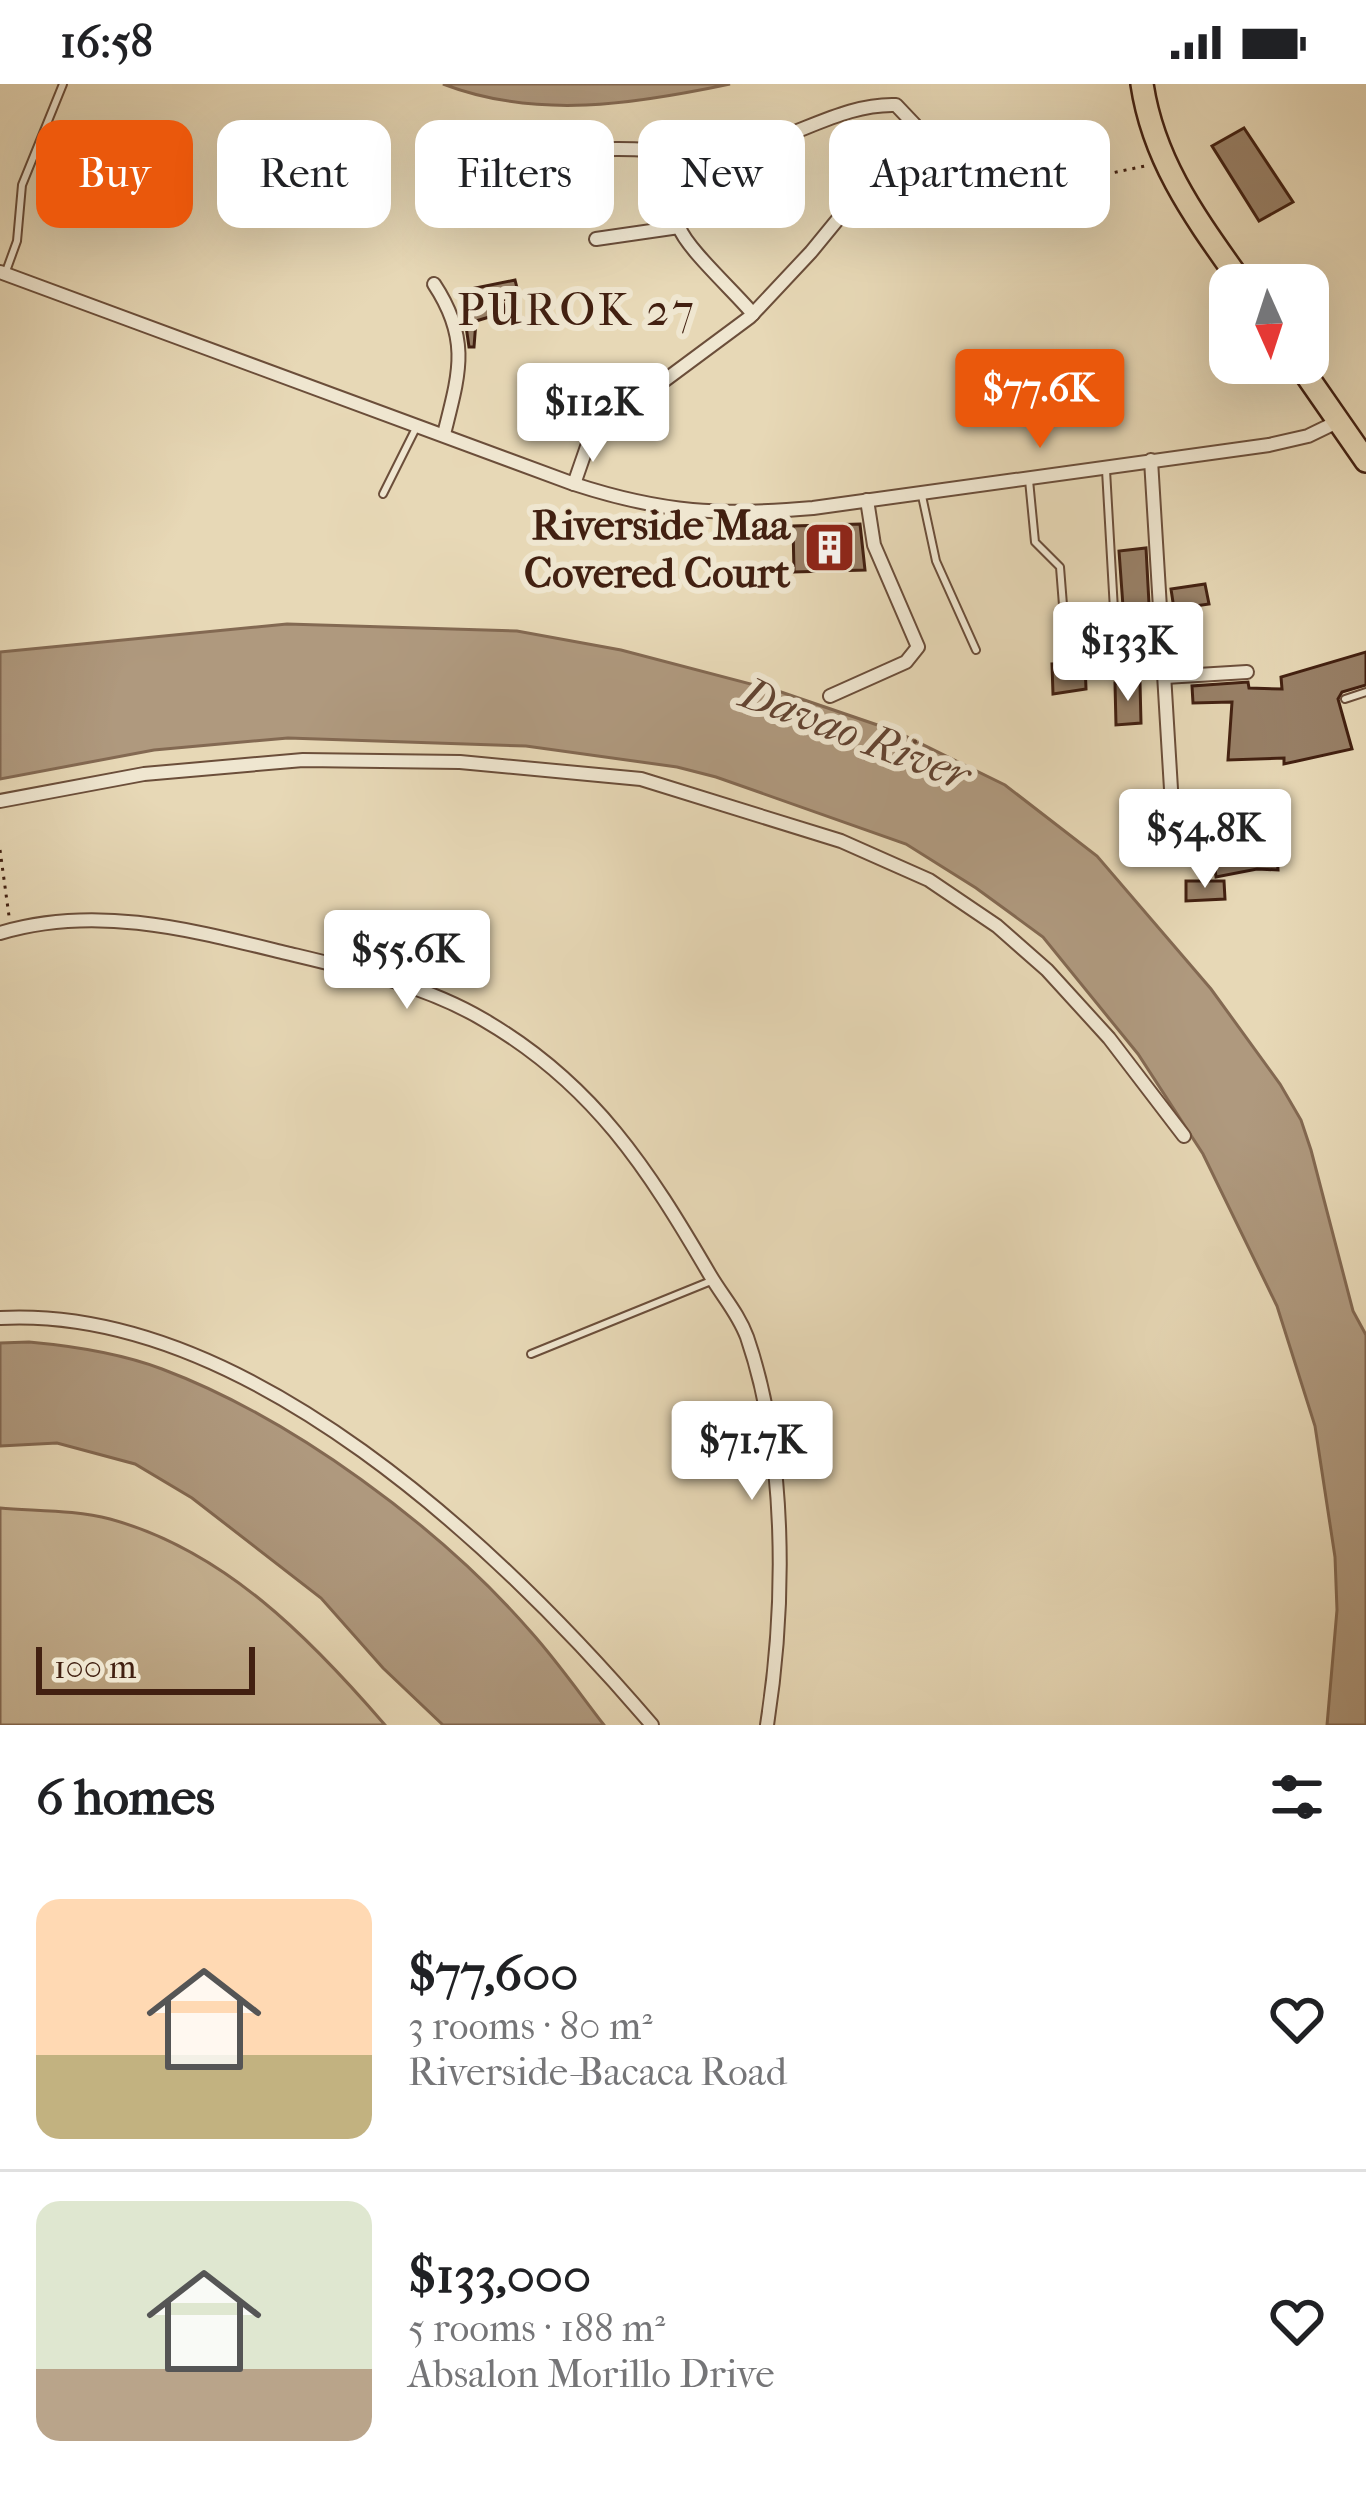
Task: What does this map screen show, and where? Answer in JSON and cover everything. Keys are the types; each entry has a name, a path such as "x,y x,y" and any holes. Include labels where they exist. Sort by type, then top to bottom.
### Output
{"main road":[{"path":"1142,84 1165,166 1228,264"},
{"path":"1313,384 1366,461"}],"street":[{"path":"614,149 732,150 762,145 884,104 896,105 910,120"},
{"path":"596,239 679,226 685,241 753,314"},
{"path":"574,484 591,436 753,314 831,228"},
{"path":"3,273 574,484 646,505 704,513 752,513 867,500 1289,441 1339,421"},
{"path":"434,284 450,309 461,349 444,434"},
{"path":"1150,460 1175,855"},
{"path":"830,696 906,662 918,647 874,545 867,500"},
{"path":"1165,677 1246,672"},
{"path":"0,801 143,774 303,760 460,762 641,779 842,842 929,880 998,926 1047,970 1109,1038 1184,1136"},
{"path":"5,932 101,920 191,930 379,978 483,1019 528,1049 606,1120 658,1185 736,1311 747,1337 774,1466 776,1589 767,1725"},
{"path":"0,1318 96,1322 156,1338 261,1387 336,1434 514,1576 589,1651 652,1725"}],"lane":[{"path":"3,273 17,241 22,185 63,84"},
{"path":"382,494 417,425"},
{"path":"1106,466 1114,610"},
{"path":"1028,477 1035,542 1060,567 1067,656"},
{"path":"921,493 936,561 976,650"},
{"path":"1345,699 1366,692"},
{"path":"531,1354 713,1280"}],"path":[{"path":"1110,172 1165,166"},
{"path":"0,850 5,932"}],"shaded area":[{"path":"0,1508 110,1519 191,1552 295,1630 385,1725 0,1725"}],"water":[{"path":"443,84 730,84 658,98 550,105 478,95"},
{"name":"Davao River","path":"287,624 517,631 621,650 781,692 895,731 1005,785 1097,856 1211,989 1280,1084 1301,1120 1311,1150 1353,1311 1366,1335 1366,1725 1327,1725 1337,1610 1335,1557 1315,1426 1277,1306 1203,1154 1138,1054 1043,937 976,888 906,844 716,777 526,746 288,738 154,750 0,779 0,652"},
{"path":"0,1343 96,1351 162,1369 262,1416 312,1446 409,1516 494,1593 541,1643 604,1725 443,1725 383,1668 321,1598 192,1498 135,1464 57,1443 0,1446"}],"building":[{"path":"1244,128 1293,202 1259,221 1212,146"},
{"path":"515,280 519,296 502,300 506,312 476,321 474,347 469,347 461,291"},
{"name":"Riverside Maa Covered Court","path":"860,524 865,570 794,572 793,526"},
{"path":"1146,548 1151,641 1117,645 1118,664 1089,669 1085,623 1124,620 1119,551"},
{"path":"1205,584 1209,604 1174,609 1171,589"},
{"path":"1366,652 1366,685 1342,692 1338,699 1352,749 1284,764 1284,758 1228,760 1232,702 1193,703 1192,686 1248,682 1249,688 1282,689 1281,677"},
{"path":"1085,663 1086,689 1053,694 1052,664"},
{"path":"1115,683 1140,683 1141,723 1116,725"},
{"path":"1243,799 1248,851 1277,849 1278,870 1216,877 1212,843 1204,843 1200,803"},
{"path":"1186,881 1224,881 1225,899 1186,901"}],"place":[{"name":"Riverside Maa Covered Court","path":"829,548"}],"district":[{"name":"PUROK 27","path":"577,309"}]}
